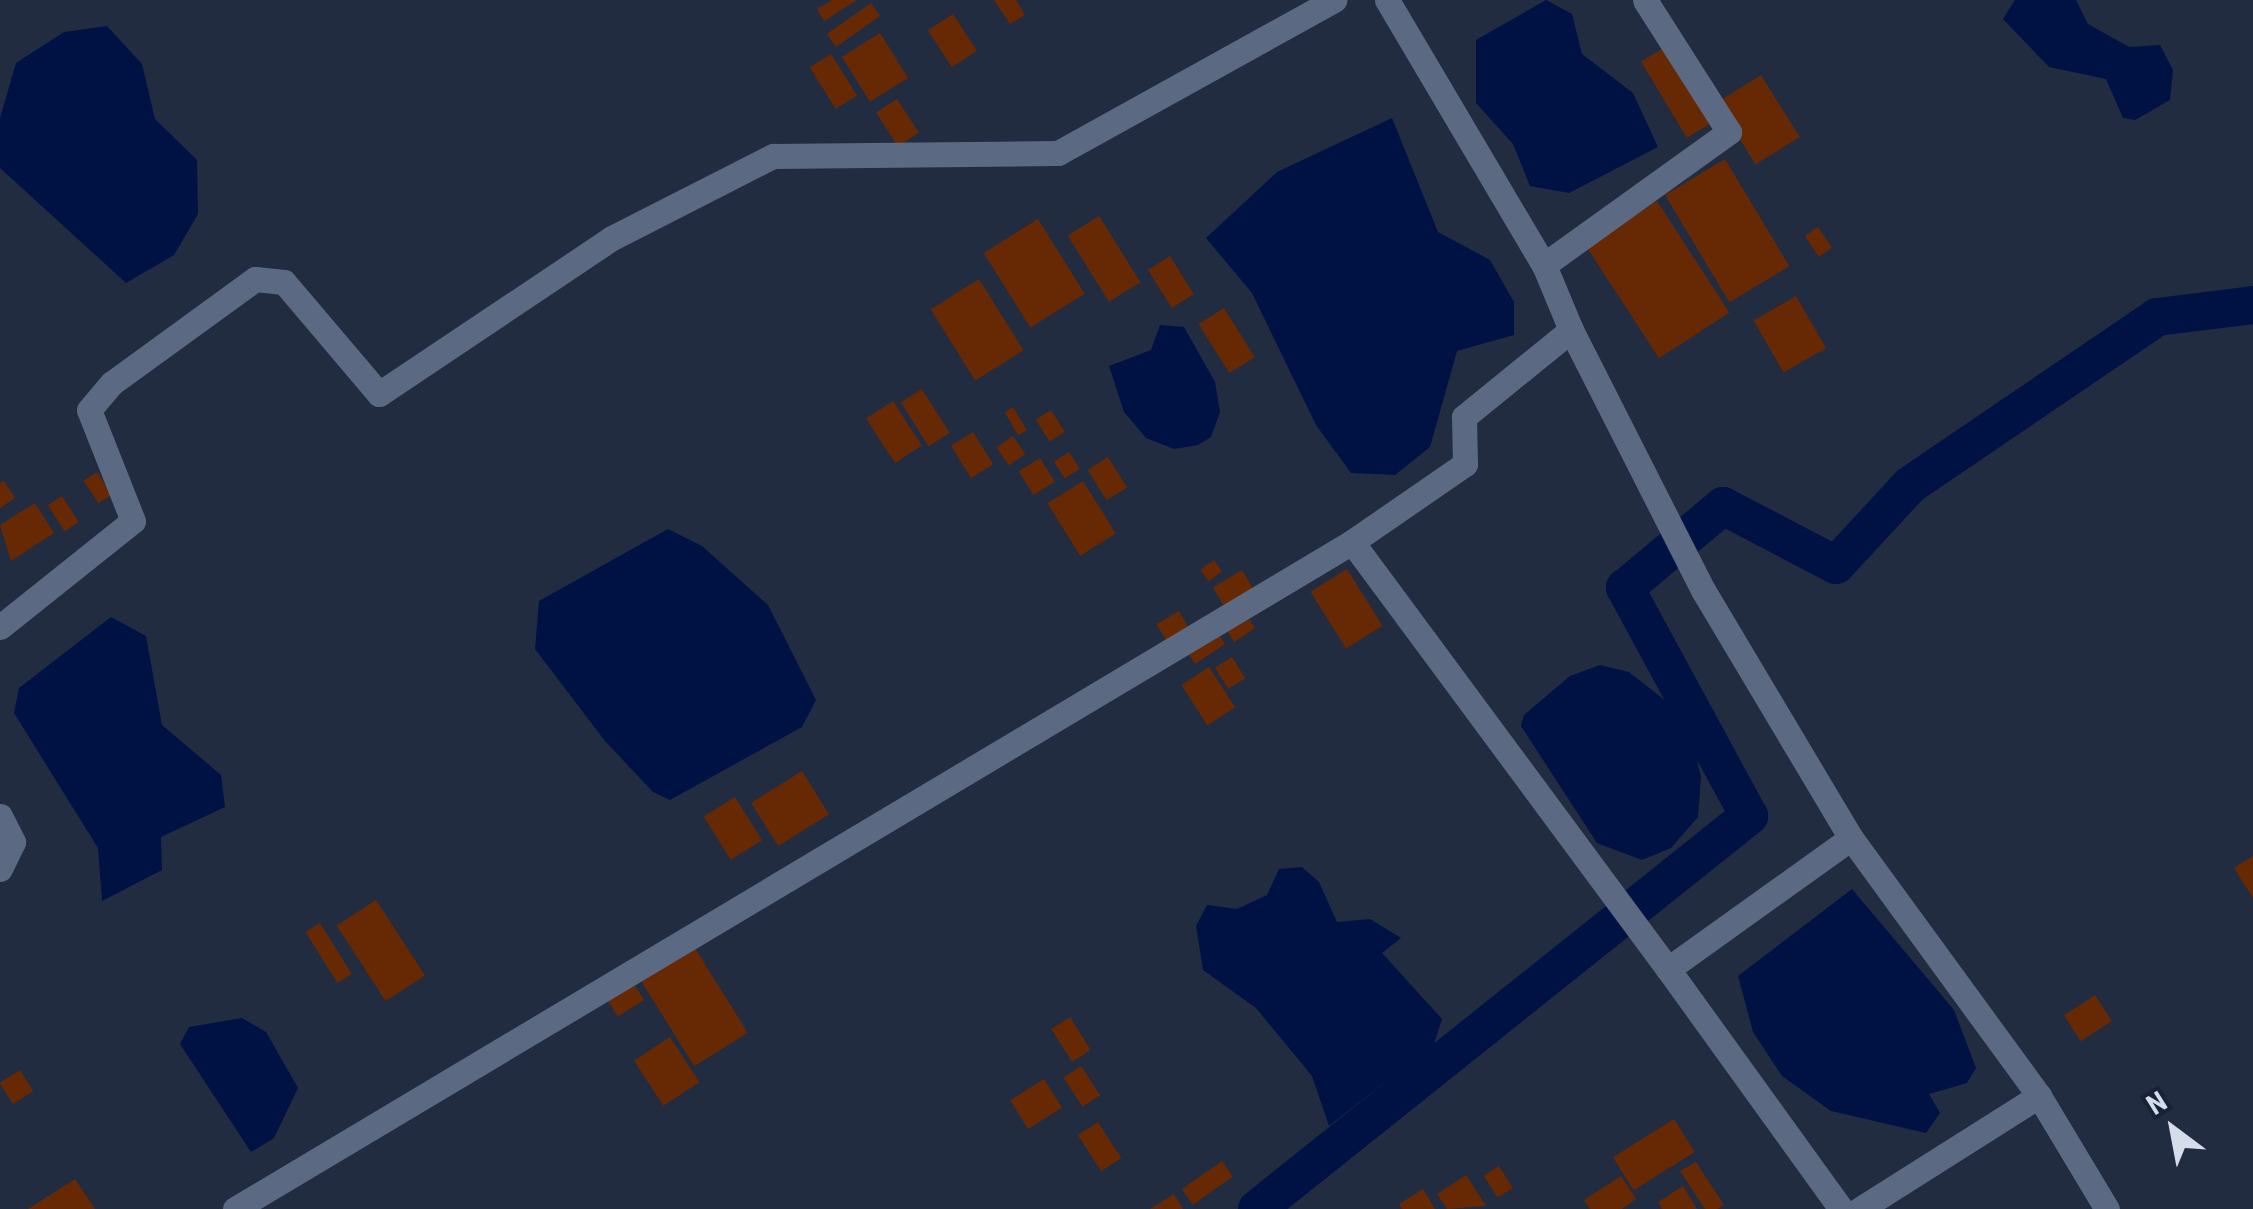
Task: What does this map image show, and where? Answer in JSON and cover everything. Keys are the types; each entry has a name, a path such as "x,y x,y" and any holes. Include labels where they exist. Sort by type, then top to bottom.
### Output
{"street":[{"path":"0,627 133,520 89,410 112,382 255,280 284,282 379,394 612,238 774,156 1058,153 1334,0"},
{"path":"1387,0 1544,265 1571,330 1664,500 1703,590 1851,838 2039,1096 2106,1209"},
{"path":"1544,265 1729,132 1646,0"},
{"path":"235,1209 1352,542 1466,464 1464,417 1571,330"},
{"path":"1352,542 1841,1209"},
{"path":"0,816 13,842 0,869"},
{"path":"1668,969 1851,838"},
{"path":"1860,1209 2039,1096"}],"shaded area":[{"path":"1546,0 1572,14 1582,54 1633,93 1658,147 1569,193 1530,186 1513,144 1476,103 1476,40"},
{"path":"2015,0 2076,0 2088,24 2129,47 2160,45 2173,70 2170,100 2135,120 2123,118 2106,79 2049,67 2003,19"},
{"path":"107,26 142,64 155,119 197,160 198,214 174,255 126,283 0,168 0,118 16,63 64,32"},
{"path":"1392,118 1438,232 1490,260 1514,302 1514,335 1457,351 1430,447 1395,475 1351,473 1316,425 1252,293 1206,238 1277,172"},
{"path":"1160,325 1184,327 1215,382 1220,412 1211,437 1198,445 1174,449 1146,438 1124,412 1109,366 1151,350"},
{"path":"668,529 702,546 768,605 816,700 802,727 670,800 653,792 605,741 535,649 539,601"},
{"path":"111,617 146,636 162,725 221,775 225,807 161,837 162,870 102,901 98,848 14,713 19,688"},
{"path":"1600,665 1629,672 1671,705 1692,739 1701,777 1698,817 1671,848 1642,860 1597,843 1521,726 1524,715 1570,676"},
{"path":"1302,867 1319,882 1337,922 1370,919 1401,938 1382,953 1442,1019 1434,1044 1329,1126 1312,1076 1256,1008 1203,970 1196,926 1207,905 1237,909 1267,895 1279,869"},
{"path":"1852,889 1954,1010 1976,1068 1967,1083 1929,1094 1940,1113 1926,1133 1831,1111 1782,1076 1753,1032 1738,976"},
{"path":"242,1018 266,1032 298,1088 274,1138 251,1152 180,1044 189,1027"}],"building":[{"path":"832,0 857,0 824,21 817,9"},
{"path":"994,0 1016,0 1025,15 1010,24"},
{"path":"871,3 880,16 836,47 827,34"},
{"path":"953,14 977,51 952,67 928,30"},
{"path":"880,33 908,78 870,102 842,57"},
{"path":"1665,47 1711,123 1687,138 1641,61"},
{"path":"831,54 857,96 836,109 810,67"},
{"path":"1761,75 1800,137 1756,164 1717,103"},
{"path":"897,99 919,133 898,146 876,113"},
{"path":"1725,159 1789,266 1729,302 1665,195"},
{"path":"1657,201 1729,313 1659,358 1587,247"},
{"path":"1099,216 1140,282 1109,302 1068,236"},
{"path":"1038,219 1085,294 1030,328 984,253"},
{"path":"1818,227 1832,248 1819,257 1805,236"},
{"path":"1170,256 1194,294 1172,308 1148,270"},
{"path":"979,279 1024,350 975,380 931,309"},
{"path":"1796,296 1826,348 1784,372 1754,320"},
{"path":"1224,308 1255,357 1229,373 1199,324"},
{"path":"922,389 950,433 928,446 901,402"},
{"path":"893,401 922,445 895,463 866,418"},
{"path":"1013,407 1027,430 1018,435 1004,412"},
{"path":"1051,410 1065,432 1050,442 1036,420"},
{"path":"973,432 993,464 971,478 951,446"},
{"path":"1013,436 1025,454 1009,465 996,447"},
{"path":"1069,452 1080,469 1065,479 1054,462"},
{"path":"1108,457 1127,488 1107,500 1088,470"},
{"path":"1040,458 1055,482 1034,495 1019,471"},
{"path":"97,472 112,495 98,503 84,481"},
{"path":"4,481 15,498 0,508 0,483"},
{"path":"1083,481 1116,534 1080,556 1047,503"},
{"path":"62,496 79,522 65,531 48,505"},
{"path":"35,503 54,533 11,561 0,525"},
{"path":"1214,560 1222,571 1208,581 1200,570"},
{"path":"1347,569 1383,626 1346,649 1311,592"},
{"path":"1242,570 1254,590 1225,607 1213,588"},
{"path":"1179,611 1190,630 1167,643 1156,624"},
{"path":"1245,613 1255,628 1234,642 1224,627"},
{"path":"1215,629 1225,644 1195,664 1185,649"},
{"path":"1232,657 1245,678 1228,689 1215,668"},
{"path":"1209,667 1235,707 1207,725 1181,685"},
{"path":"802,771 829,814 778,846 751,803"},
{"path":"735,797 762,840 731,860 704,817"},
{"path":"2253,856 2253,898 2234,868"},
{"path":"376,900 425,975 386,1001 337,926"},
{"path":"320,923 352,974 337,983 306,932"},
{"path":"691,942 748,1033 694,1066 638,975"},
{"path":"634,984 644,1000 618,1017 608,1000"},
{"path":"2095,995 2112,1021 2081,1041 2064,1015"},
{"path":"1070,1017 1091,1050 1072,1062 1051,1029"},
{"path":"670,1037 699,1082 663,1106 634,1060"},
{"path":"1081,1066 1100,1095 1082,1107 1063,1077"},
{"path":"20,1070 33,1091 13,1104 0,1082"},
{"path":"1044,1079 1062,1108 1028,1129 1010,1100"},
{"path":"1674,1119 1695,1152 1634,1190 1613,1157"},
{"path":"1098,1122 1121,1158 1101,1171 1078,1135"},
{"path":"1222,1161 1233,1177 1193,1205 1182,1189"},
{"path":"1696,1162 1724,1205 1717,1209 1705,1209 1680,1171"},
{"path":"1499,1166 1513,1188 1498,1198 1484,1176"},
{"path":"1466,1175 1486,1206 1447,1209 1437,1194"},
{"path":"1621,1176 1636,1199 1622,1209 1590,1209 1584,1200"},
{"path":"75,1179 95,1209 28,1209"},
{"path":"1683,1186 1697,1209 1662,1209 1658,1202"},
{"path":"1423,1189 1435,1209 1402,1209 1399,1204"},
{"path":"1174,1194 1183,1209 1150,1209"}],"waterway":[{"path":"1257,1209 1749,816 1625,588 1723,506 1836,565 1910,485 2157,317 2253,305"}]}
